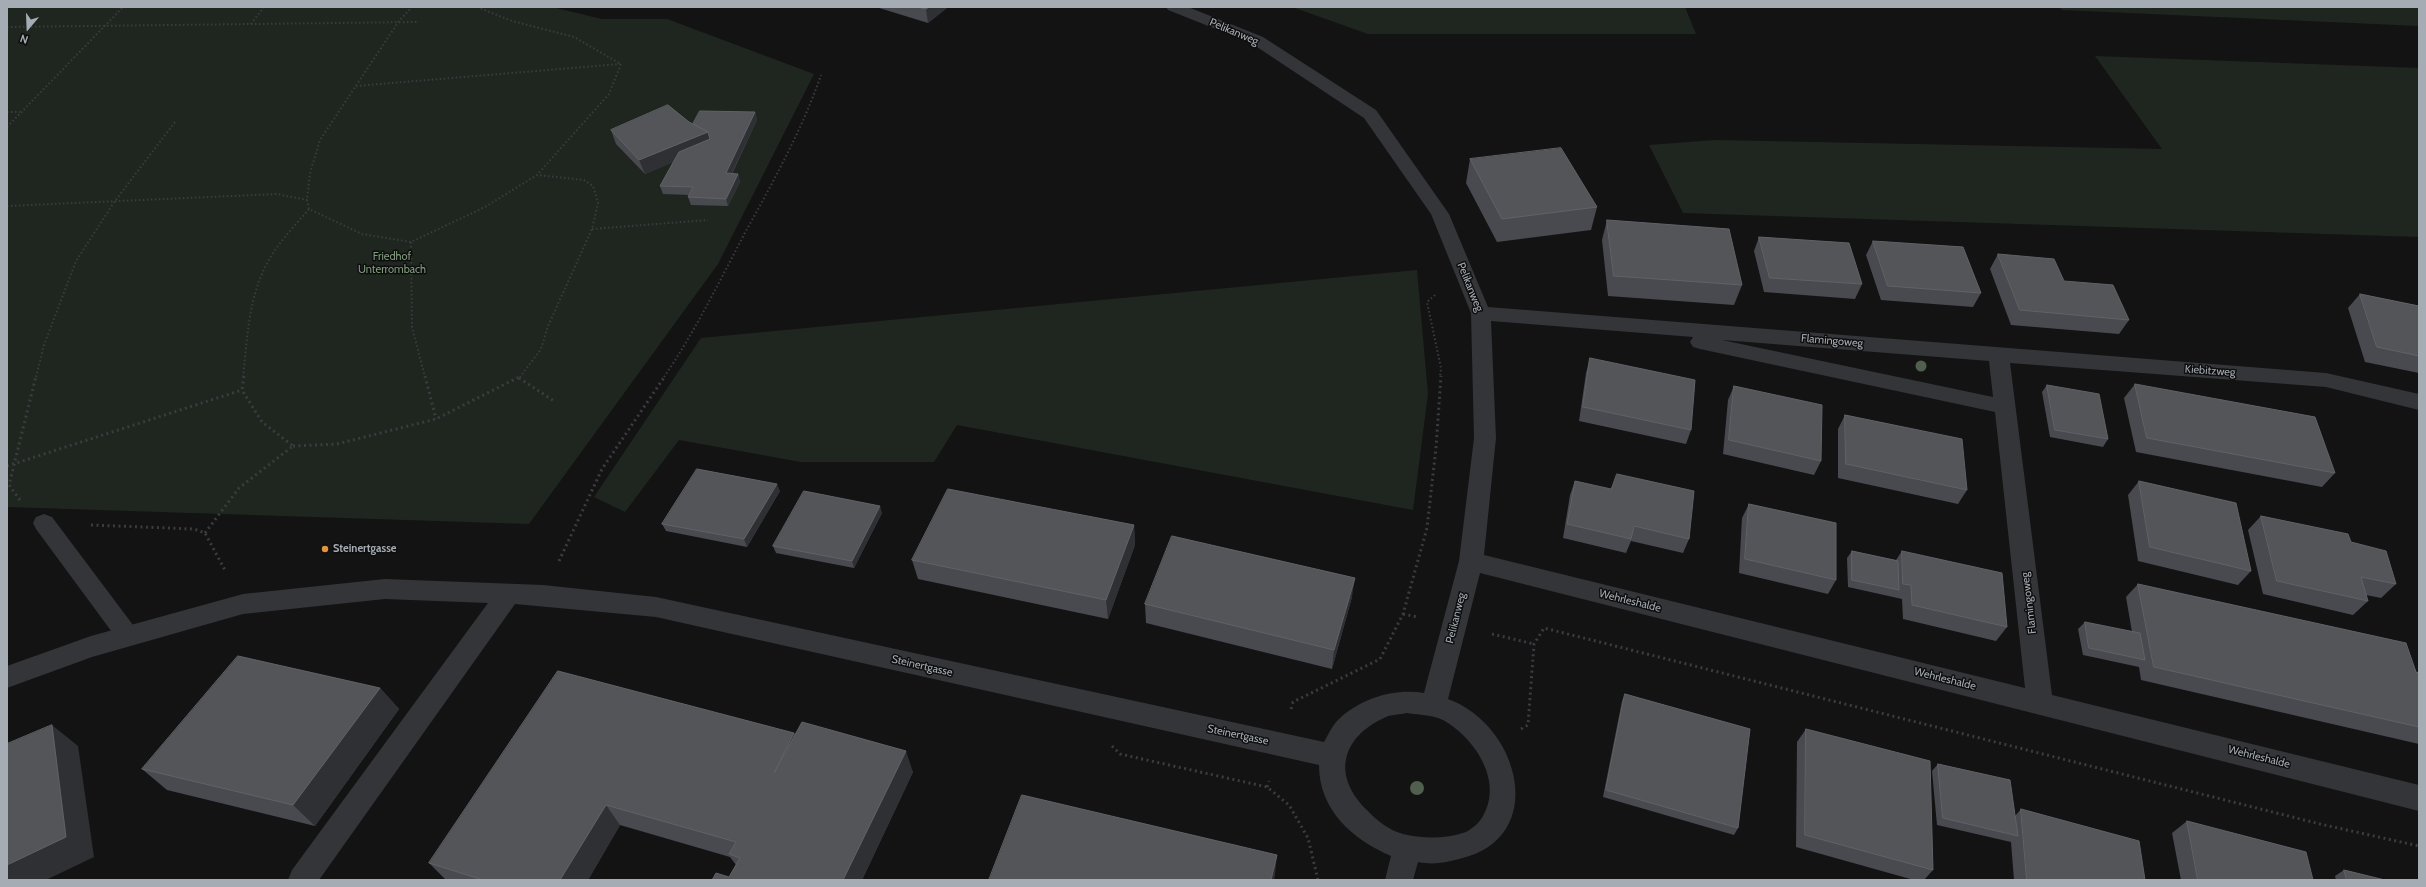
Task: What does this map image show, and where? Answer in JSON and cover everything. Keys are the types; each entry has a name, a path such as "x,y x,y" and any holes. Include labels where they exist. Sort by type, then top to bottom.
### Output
{"street":[{"name":"Pelikanweg","path":"1174,7 1257,40 1370,114 1440,214 1481,313 1485,438 1470,561 1434,705"},
{"name":"Flamingoweg","path":"1481,313 1999,355 2040,703"},
{"name":"Flamingoweg","path":"1611,324 2006,407"},
{"name":"Kiebitzweg","path":"1999,355 2326,380 2419,402"},
{"name":"Wehrleshalde","path":"1470,561 2419,798"},
{"name":"Steinertgasse","path":"7,677 91,647 243,604 385,589 543,595 656,607 1332,756"},
{"path":"302,880 508,594"},
{"path":"1407,702 1434,705 1456,714 1476,729 1492,747 1502,771 1503,796 1497,819 1481,839 1459,852 1433,858 1402,868 1377,846 1354,829 1338,807 1331,781 1332,756 1342,735 1364,715 1381,706 1407,702"}],"lane":[{"path":"44,523 128,636"}],"path":[{"path":"7,128 123,7"},
{"path":"251,24 264,7"},
{"path":"309,209 307,200 310,174 320,140 400,22 412,7"},
{"path":"477,7 512,21 574,37 621,64"},
{"path":"7,27 417,22"},
{"path":"356,86 621,64"},
{"path":"309,209 362,234 411,242 485,207 537,175 609,94 621,64"},
{"path":"543,595 602,469 687,343 789,151 808,113 821,75"},
{"path":"7,112 21,112"},
{"path":"15,463 44,345 76,261 115,201 175,122"},
{"path":"205,533 239,488 293,446 337,444 436,419 519,378 541,349 548,326 592,229 598,203 593,186 584,180 568,177 537,175"},
{"path":"7,206 276,194 307,200"},
{"path":"293,446 262,422 242,390 251,309 262,273 284,238 309,209"},
{"path":"592,229 708,220"},
{"path":"411,242 412,327 436,419"},
{"path":"1267,787 1293,702 1380,659 1403,614 1427,528 1436,448 1441,368 1427,302 1464,272"},
{"path":"519,378 554,400"},
{"path":"7,466 242,390"},
{"path":"44,523 194,529 205,533 243,604"},
{"path":"1492,747 1528,725 1534,644 1544,628 2320,824 2419,846"},
{"path":"1109,744 1120,754 1267,787 1289,805 1308,838 1318,880"}],"green space":[{"name":"Friedhof Unterrombach","path":"7,7 552,7 602,19 667,19 814,74 718,264 529,524 7,507"},
{"path":"1292,7 1685,7 1696,34 1368,34"},
{"path":"2059,7 2419,7 2419,26 2062,10"},
{"path":"2095,56 2419,68 2419,237 1683,213 1649,145 1715,140 2162,149"},
{"path":"1417,270 1428,394 1413,510 957,425 934,462 801,462 679,440 625,512 594,497 701,338"}],"building":[{"path":"918,7 929,7 926,9"},
{"path":"668,105 689,122 708,132 639,160 611,130"},
{"path":"700,111 755,112 726,173 738,174 726,199 688,197 693,187 660,186 679,152 710,139 708,132 693,124"},
{"path":"1561,148 1597,207 1502,219 1470,159"},
{"path":"1607,220 1729,229 1742,285 1614,276"},
{"path":"1759,237 1849,243 1862,284 1770,278"},
{"path":"1873,241 1963,247 1981,293 1888,286"},
{"path":"1998,254 2054,259 2064,281 2113,285 2129,320 2020,310"},
{"path":"2360,294 2419,306 2419,356 2377,347"},
{"path":"1590,358 1695,380 1691,430 1583,407"},
{"path":"2135,384 2315,417 2335,473 2147,438"},
{"path":"2047,385 2099,394 2108,439 2055,430"},
{"path":"1734,386 1822,405 1821,461 1729,440"},
{"path":"1845,415 1962,439 1967,490 1846,464"},
{"path":"697,469 777,484 744,539 662,524"},
{"path":"1617,474 1694,491 1689,539 1634,526 1631,539 1567,524 1575,481 1611,489"},
{"path":"2139,481 2236,503 2251,571 2150,547"},
{"path":"948,489 1134,525 1106,600 912,560"},
{"path":"804,491 880,506 852,561 773,546"},
{"path":"1749,504 1836,523 1836,580 1745,559"},
{"path":"2261,516 2348,534 2351,542 2386,551 2396,584 2361,577 2368,601 2277,581"},
{"path":"1172,536 1355,578 1334,650 1145,604"},
{"path":"1852,551 1898,561 1899,590 1852,580"},
{"path":"1902,551 2002,573 2007,627 1912,605 1911,585 1903,584"},
{"path":"2138,584 2406,643 2416,672 2419,673 2419,727 2154,667"},
{"path":"2085,622 2140,633 2145,660 2089,648"},
{"path":"238,656 380,688 293,805 142,769"},
{"path":"558,671 794,733 774,773 802,722 906,751 843,880 712,880 716,873 729,877 740,858 729,854 736,842 606,805 560,880 483,880 429,863"},
{"path":"1625,694 1750,729 1738,828 1606,790"},
{"path":"52,725 66,837 7,865 7,744"},
{"path":"1806,729 1930,761 1933,870 1805,835"},
{"path":"1938,764 2010,780 2018,836 1943,818"},
{"path":"1022,795 1277,855 1271,880 989,880"},
{"path":"2021,809 2139,841 2145,880 2027,880"},
{"path":"2187,821 2306,852 2313,880 2198,880"},
{"path":"2344,870 2385,880 2347,880"}],"place":[{"name":"Steinertgasse","path":"325,549"}]}
